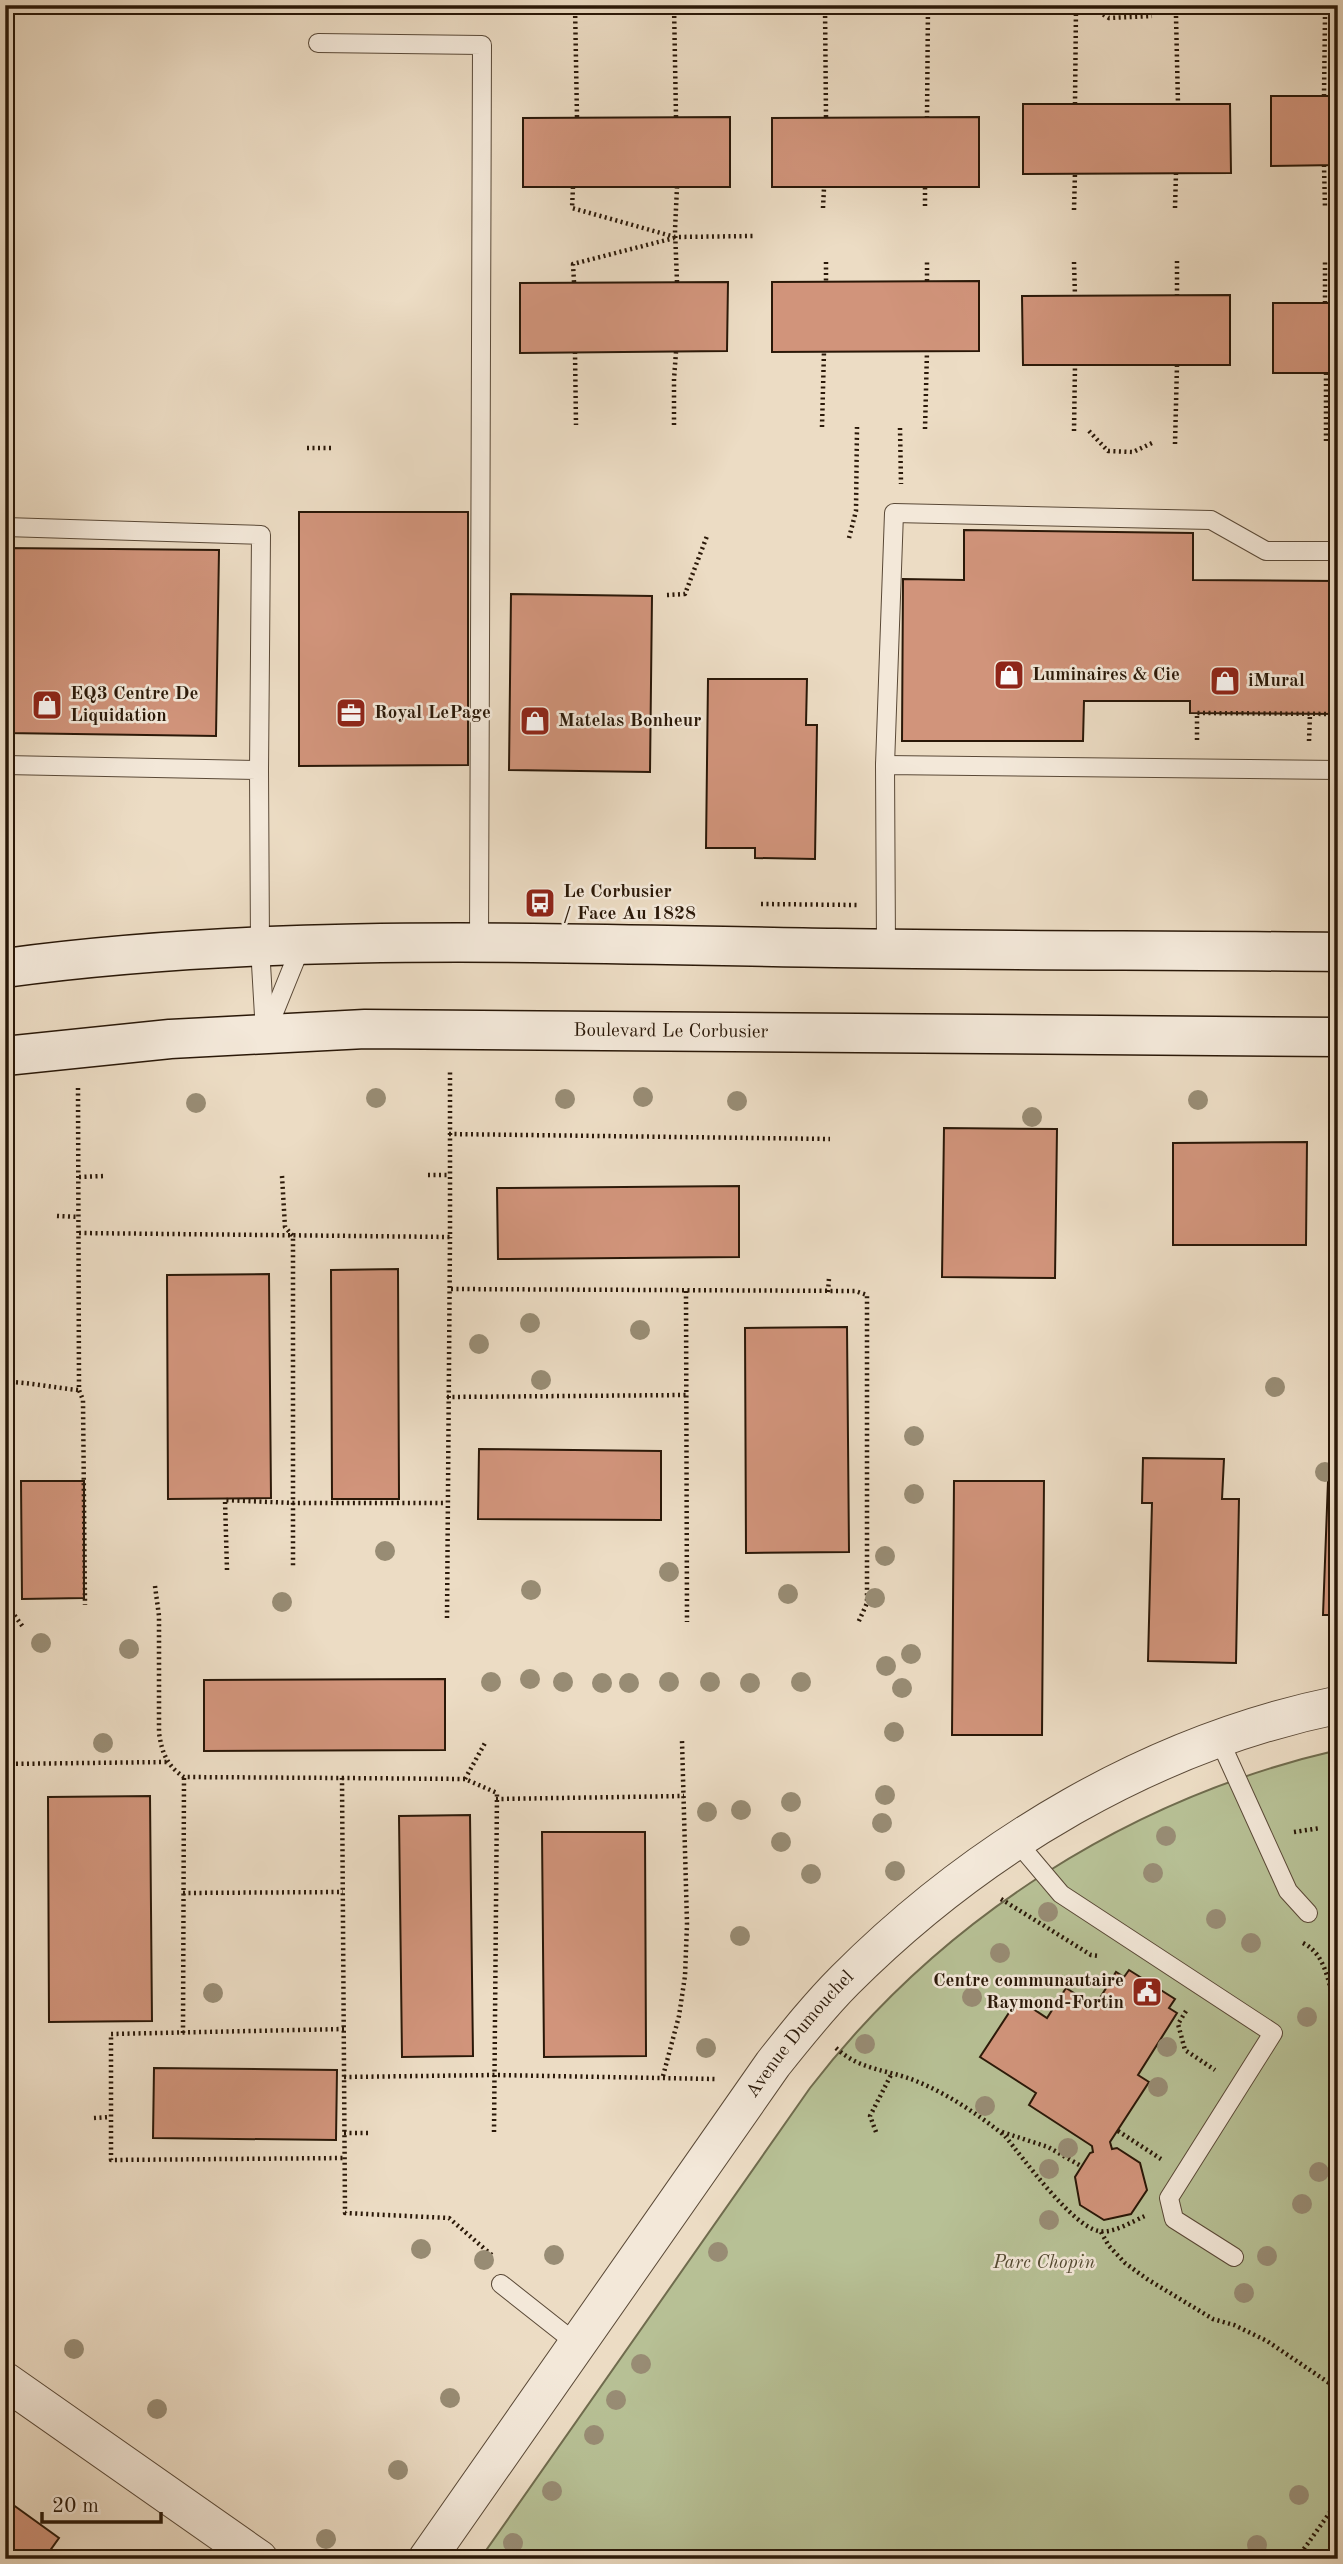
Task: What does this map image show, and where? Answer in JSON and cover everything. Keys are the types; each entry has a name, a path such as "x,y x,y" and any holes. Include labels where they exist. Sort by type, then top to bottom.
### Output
{"street":[{"path":"5,968 145,954 260,947 479,943 1338,952"},
{"name":"Boulevard Le Corbusier","path":"5,1056 92,1045 365,1029 1338,1037"},
{"name":"Avenue Dumouchel","path":"427,2559 730,2123 806,2023 845,1981 937,1899 1080,1801 1176,1755 1219,1739 1338,1705"},
{"path":"5,2381 258,2559"}],"lane":[{"path":"318,43 482,46 479,943"},
{"path":"886,948 886,765 894,513 1211,520 1266,551 1338,551"},
{"path":"5,527 261,534 260,947 265,1033"},
{"path":"5,765 260,770"},
{"path":"886,765 1338,770"},
{"path":"265,1033 301,946"},
{"path":"1219,1739 1288,1891 1308,1913"},
{"path":"1017,1842 1061,1894 1273,2033 1169,2199 1174,2219 1234,2257"},
{"path":"502,2284 577,2344"}],"path":[{"path":"575,5 577,118"},
{"path":"674,5 676,117"},
{"path":"825,5 826,118"},
{"path":"927,117 928,5"},
{"path":"1089,6 1109,18 1152,16"},
{"path":"1075,104 1076,7"},
{"path":"1175,16 1178,104"},
{"path":"1324,96 1325,17"},
{"path":"1324,165 1325,208"},
{"path":"1074,210 1075,173"},
{"path":"1175,208 1176,173"},
{"path":"573,187 572,208 675,237 754,236"},
{"path":"677,187 677,282"},
{"path":"925,187 925,206"},
{"path":"823,208 824,188"},
{"path":"574,282 573,264 666,242 675,237"},
{"path":"1177,261 1177,295"},
{"path":"826,262 826,282"},
{"path":"927,262 927,281"},
{"path":"1074,262 1074,296"},
{"path":"1325,262 1325,303"},
{"path":"821,427 824,351"},
{"path":"925,429 927,351"},
{"path":"575,352 576,425"},
{"path":"674,425 676,352"},
{"path":"1074,430 1075,365"},
{"path":"1175,444 1177,365"},
{"path":"1326,373 1326,444"},
{"path":"849,538 856,511 857,427"},
{"path":"900,428 900,513"},
{"path":"1089,431 1108,451 1133,452 1152,443"},
{"path":"307,448 331,448"},
{"path":"667,595 685,594 707,536"},
{"path":"1197,713 1338,714"},
{"path":"752,904 886,906"},
{"path":"447,1618 447,1398 451,1289 450,1069"},
{"path":"78,1087 79,1390 83,1400 85,1605"},
{"path":"449,1134 830,1139"},
{"path":"282,1175 285,1227 293,1236 293,1568"},
{"path":"428,1175 450,1175"},
{"path":"79,1177 105,1176"},
{"path":"57,1216 79,1217"},
{"path":"79,1233 450,1237"},
{"path":"828,1292 829,1278"},
{"path":"451,1289 855,1292 867,1295 867,1602 858,1623"},
{"path":"686,1290 687,1622"},
{"path":"5,1382 79,1390"},
{"path":"447,1398 686,1395"},
{"path":"227,1570 225,1500 446,1503"},
{"path":"155,1586 159,1616 159,1733 167,1762 184,1777 465,1779 497,1793 494,2133"},
{"path":"5,1588 9,1588 10,1609 23,1627"},
{"path":"663,2076 679,2016 685,1976 687,1924 682,1741"},
{"path":"465,1779 485,1743"},
{"path":"10,2118 7,1763 167,1762"},
{"path":"183,2033 184,1777"},
{"path":"342,1778 345,2213 449,2218 495,2257"},
{"path":"496,1799 684,1797"},
{"path":"1283,1834 1320,1828"},
{"path":"183,1893 343,1892"},
{"path":"1001,1899 1091,1955 1110,1958"},
{"path":"1298,1940 1315,1949 1321,1960 1338,2014"},
{"path":"1191,2003 1178,2024 1185,2050 1196,2058"},
{"path":"344,2029 111,2035 111,2160 344,2158"},
{"path":"836,2048 870,2069 916,2081 945,2095 998,2130 1048,2147 1081,2166"},
{"path":"876,2132 870,2116 892,2073"},
{"path":"344,2077 495,2075 715,2079"},
{"path":"94,2118 111,2117"},
{"path":"998,2130 1067,2209 1090,2228 1101,2232 1151,2214"},
{"path":"1118,2131 1170,2165"},
{"path":"344,2133 369,2133"},
{"path":"1101,2232 1109,2246 1125,2263 1147,2279 1213,2319 1234,2325 1267,2341 1338,2389"},
{"path":"1311,2559 1301,2553 1338,2501"}],"green space":[{"name":"Parc Chopin","path":"1338,1750 1338,2559 480,2559 810,2088 862,2027 919,1970 980,1919 1045,1873 1114,1833 1186,1799 1261,1771"}],"building":[{"path":"1271,96 1338,96 1338,165 1271,166"},
{"path":"1023,104 1230,104 1231,173 1023,174"},
{"path":"730,117 730,187 523,187 523,118"},
{"path":"979,117 979,187 772,187 772,118"},
{"path":"979,281 979,351 772,352 772,282"},
{"path":"728,282 727,351 520,353 520,283"},
{"path":"1230,295 1230,365 1023,365 1022,296"},
{"path":"1273,303 1338,303 1338,373 1273,373"},
{"path":"299,512 468,512 468,765 299,766"},
{"path":"964,530 1193,533 1193,580 1338,581 1338,714 1190,713 1190,701 1084,701 1083,741 902,741 903,579 964,580"},
{"path":"5,548 219,550 216,736 5,733"},
{"path":"511,594 652,596 650,772 509,770"},
{"path":"708,679 807,679 806,725 817,725 815,859 755,858 755,848 706,848"},
{"path":"944,1128 1057,1129 1055,1278 942,1277"},
{"path":"1307,1142 1306,1245 1173,1245 1173,1143"},
{"path":"739,1186 739,1257 498,1259 497,1188"},
{"path":"398,1269 399,1499 332,1499 331,1270"},
{"path":"269,1274 271,1498 168,1499 167,1275"},
{"path":"847,1327 849,1552 746,1553 745,1328"},
{"path":"479,1449 661,1451 661,1520 478,1519"},
{"path":"1143,1458 1224,1459 1222,1499 1239,1499 1236,1663 1148,1661 1152,1503 1142,1503"},
{"path":"21,1481 84,1481 84,1598 22,1599"},
{"path":"954,1481 1044,1481 1042,1735 952,1735"},
{"path":"1328,1481 1338,1481 1338,1615 1323,1615"},
{"path":"445,1679 445,1750 204,1751 204,1680"},
{"path":"150,1796 152,2021 49,2022 48,1797"},
{"path":"470,1815 473,2056 402,2057 399,1816"},
{"path":"542,1832 645,1832 646,2056 544,2057"},
{"path":"1129,1970 1175,1999 1169,2008 1177,2013 1138,2075 1149,2082 1110,2142 1112,2149 1117,2148 1140,2163 1147,2190 1131,2214 1104,2220 1080,2205 1075,2177 1093,2152 1092,2146 1029,2105 1036,2093 980,2057 1018,1999 1047,2018 1066,1988 1095,2006 1116,1972 1124,1977"},
{"path":"154,2068 337,2070 336,2140 153,2138"},
{"path":"5,2499 59,2538 44,2559 5,2559"}],"place":[{"name":"Luminaires & Cie","path":"1009,675"},
{"name":"iMural","path":"1225,681"},
{"name":"EQ3 Centre De Liquidation","path":"47,705"},
{"name":"Royal LePage","path":"351,713"},
{"name":"Matelas Bonheur","path":"535,721"},
{"name":"Le Corbusier / Face Au 1828","path":"540,903"},
{"name":"Centre communautaire Raymond-Fortin","path":"1147,1992"}]}
